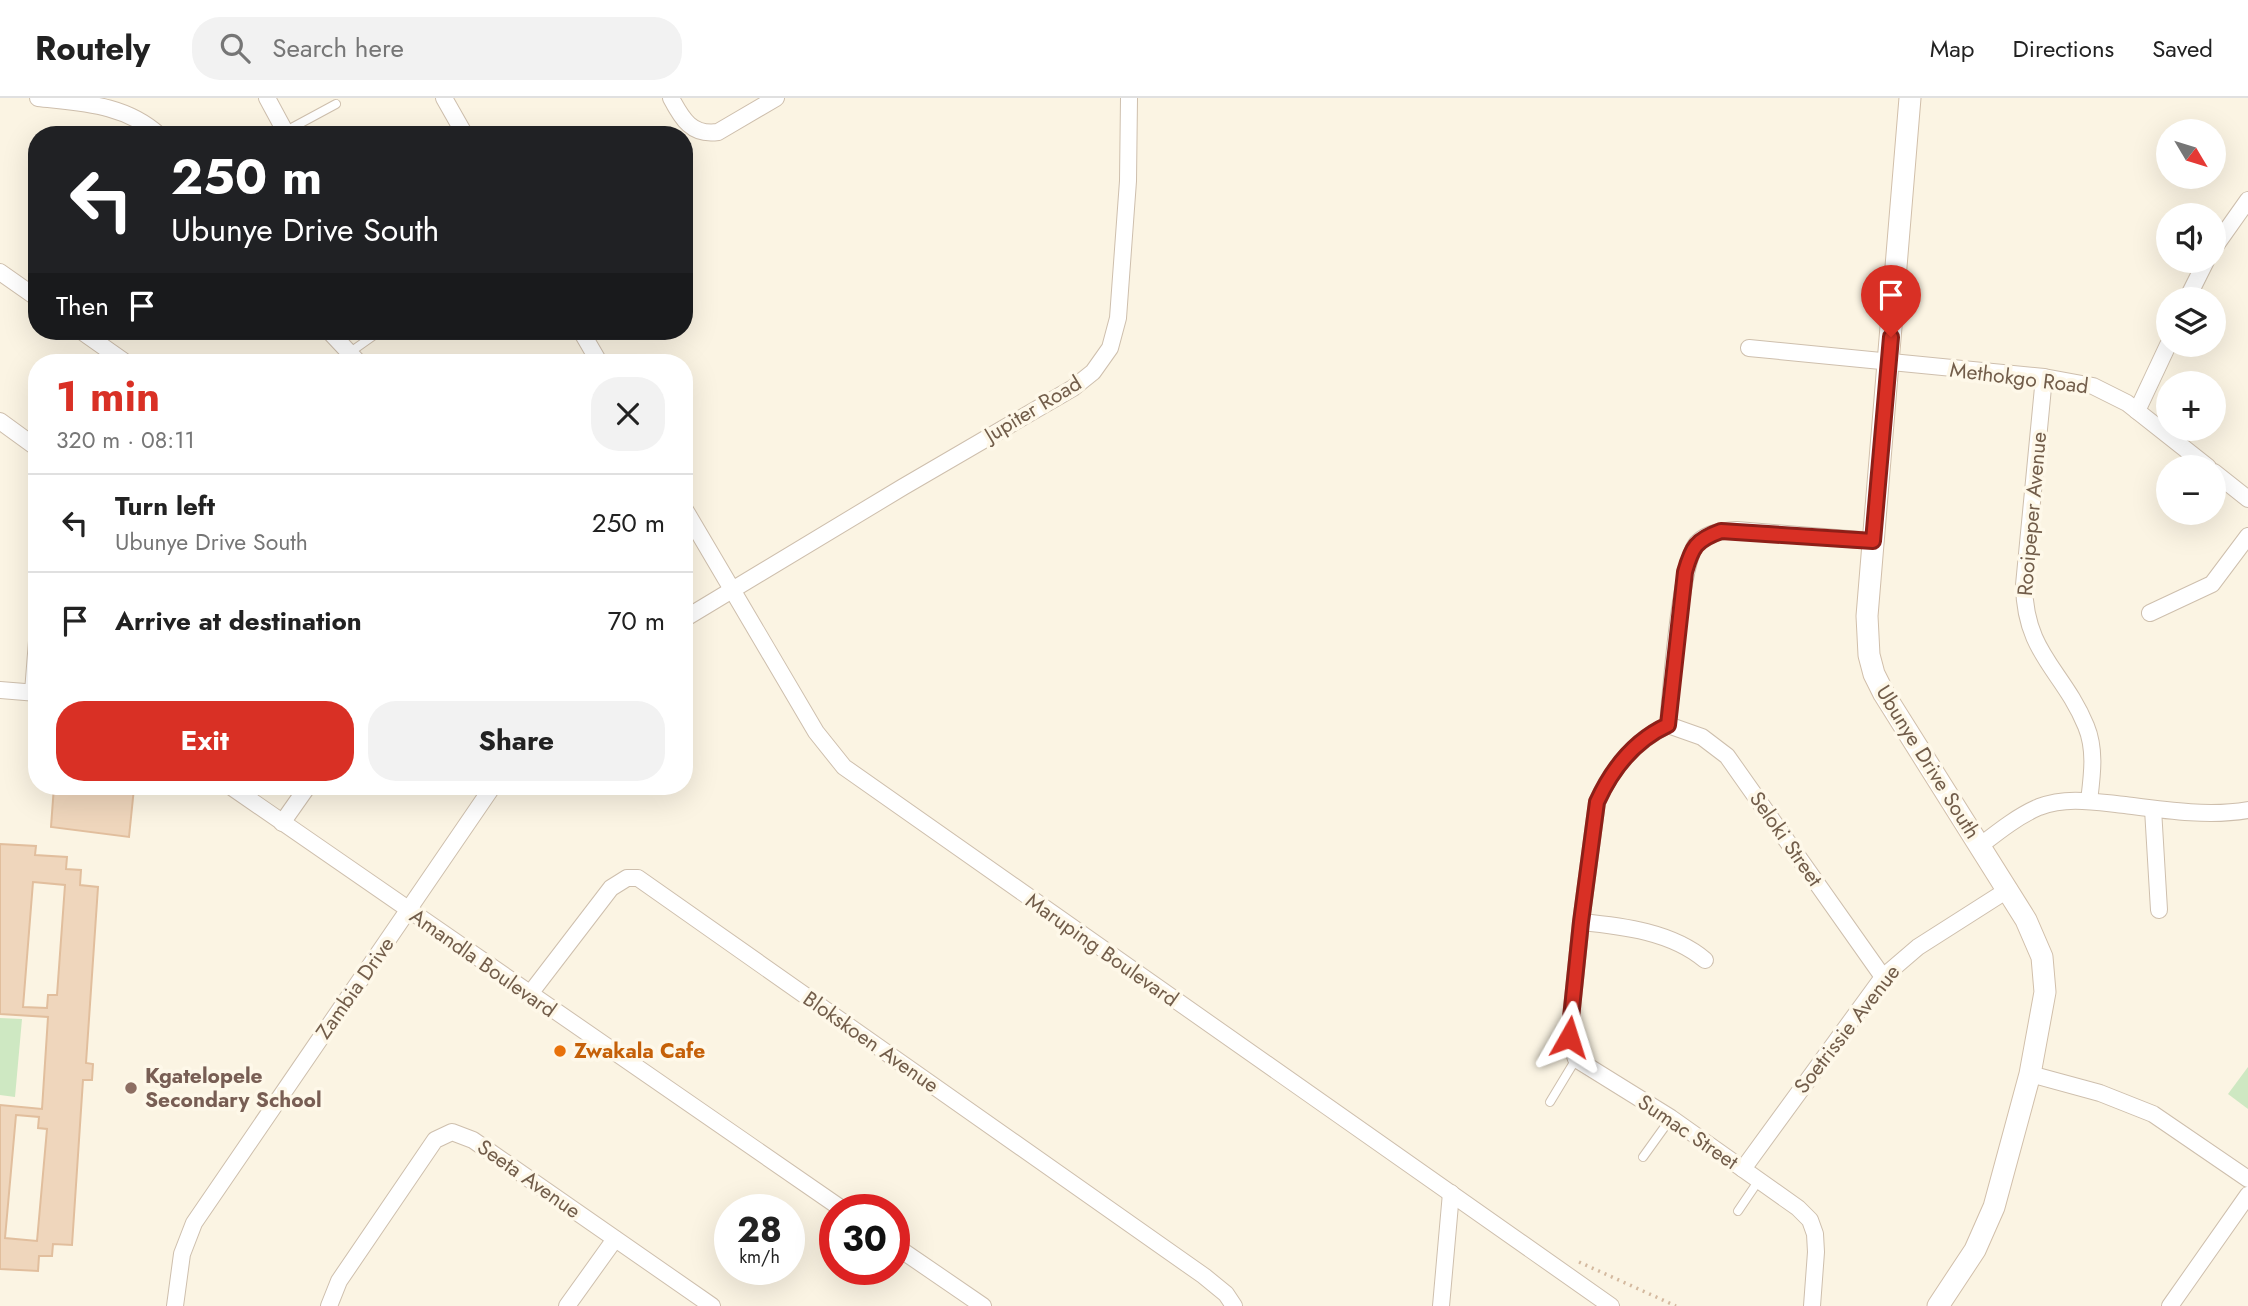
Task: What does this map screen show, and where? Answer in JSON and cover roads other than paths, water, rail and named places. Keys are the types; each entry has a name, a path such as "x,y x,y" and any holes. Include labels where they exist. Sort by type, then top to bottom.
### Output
{"street":[{"path":"38,98 111,107 140,119 148,126"},
{"path":"267,98 282,126"},
{"path":"444,98 460,126"},
{"path":"671,98 690,126"},
{"path":"693,129 707,134 718,132 776,98"},
{"name":"Jupiter Road","path":"732,590 1073,388 1093,372 1110,348 1118,318 1127,203 1129,98"},
{"name":"Ubunye Drive South","path":"1910,98 1867,616 1869,655 1874,674 1896,714 2009,889 2036,939 2045,974 2043,1013 2030,1074 1994,1207 1975,1250 1938,1306"},
{"path":"2226,231 2248,200"},
{"path":"0,272 28,292"},
{"path":"94,340 114,354"},
{"path":"338,340 350,354"},
{"name":"Methokgo Road","path":"1749,348 1889,364 2044,377 2093,386 2111,393 2193,455"},
{"path":"2137,411 2162,357"},
{"name":"Rooipeper Avenue","path":"2044,377 2024,584 2025,608 2031,634 2087,728 2092,749 2089,801"},
{"path":"0,421 28,441"},
{"path":"2226,482 2248,499"},
{"name":"Maruping Boulevard","path":"693,523 825,746 844,767 1611,1306"},
{"path":"1576,1059 1569,1037 1594,817 1604,787 1626,755 1668,725 1685,572 1695,545 1704,537 1721,531 1737,530 1873,541"},
{"path":"2150,613 2212,584 2248,536"},
{"path":"693,614 732,590"},
{"path":"0,690 28,692"},
{"name":"Seloki Street","path":"1668,725 1702,737 1727,756 1883,977"},
{"name":"Amandla Boulevard","path":"243,795 820,1194"},
{"path":"282,823 302,795"},
{"name":"Zambia Drive","path":"175,1306 182,1254 194,1223 487,795"},
{"path":"1981,845 2009,824 2039,807 2073,800 2153,809 2234,813 2248,810"},
{"path":"2153,809 2159,910"},
{"name":"Blokskoen Avenue","path":"529,995 611,888 626,877 638,878 1204,1276 1226,1294 1234,1306"},
{"name":"Soetrissie Avenue","path":"1743,1169 1883,977 1918,947 2009,889"},
{"path":"1581,922 1612,925 1667,939 1689,946 1706,960"},
{"name":"Sumac Street","path":"1576,1059 1671,1118 1798,1208 1810,1220 1815,1234 1816,1252 1807,1305"},
{"path":"2030,1074 2100,1093 2153,1114 2248,1179"},
{"name":"Seeta Avenue","path":"329,1306 339,1281 435,1140 452,1132 473,1140 712,1306"},
{"path":"1441,1306 1451,1194"},
{"path":"2170,1306 2248,1195"},
{"path":"567,1306 615,1239"},
{"path":"910,1256 983,1306"}],"lane":[{"path":"298,126 336,104"},
{"path":"358,354 371,340"},
{"path":"1550,1102 1576,1059"},
{"path":"1643,1157 1671,1118"},
{"path":"1738,1210 1759,1180"}],"place":[{"name":"Zwakala Cafe","path":"560,1051"},
{"name":"Kgatelopele Secondary School","path":"131,1088"}]}
